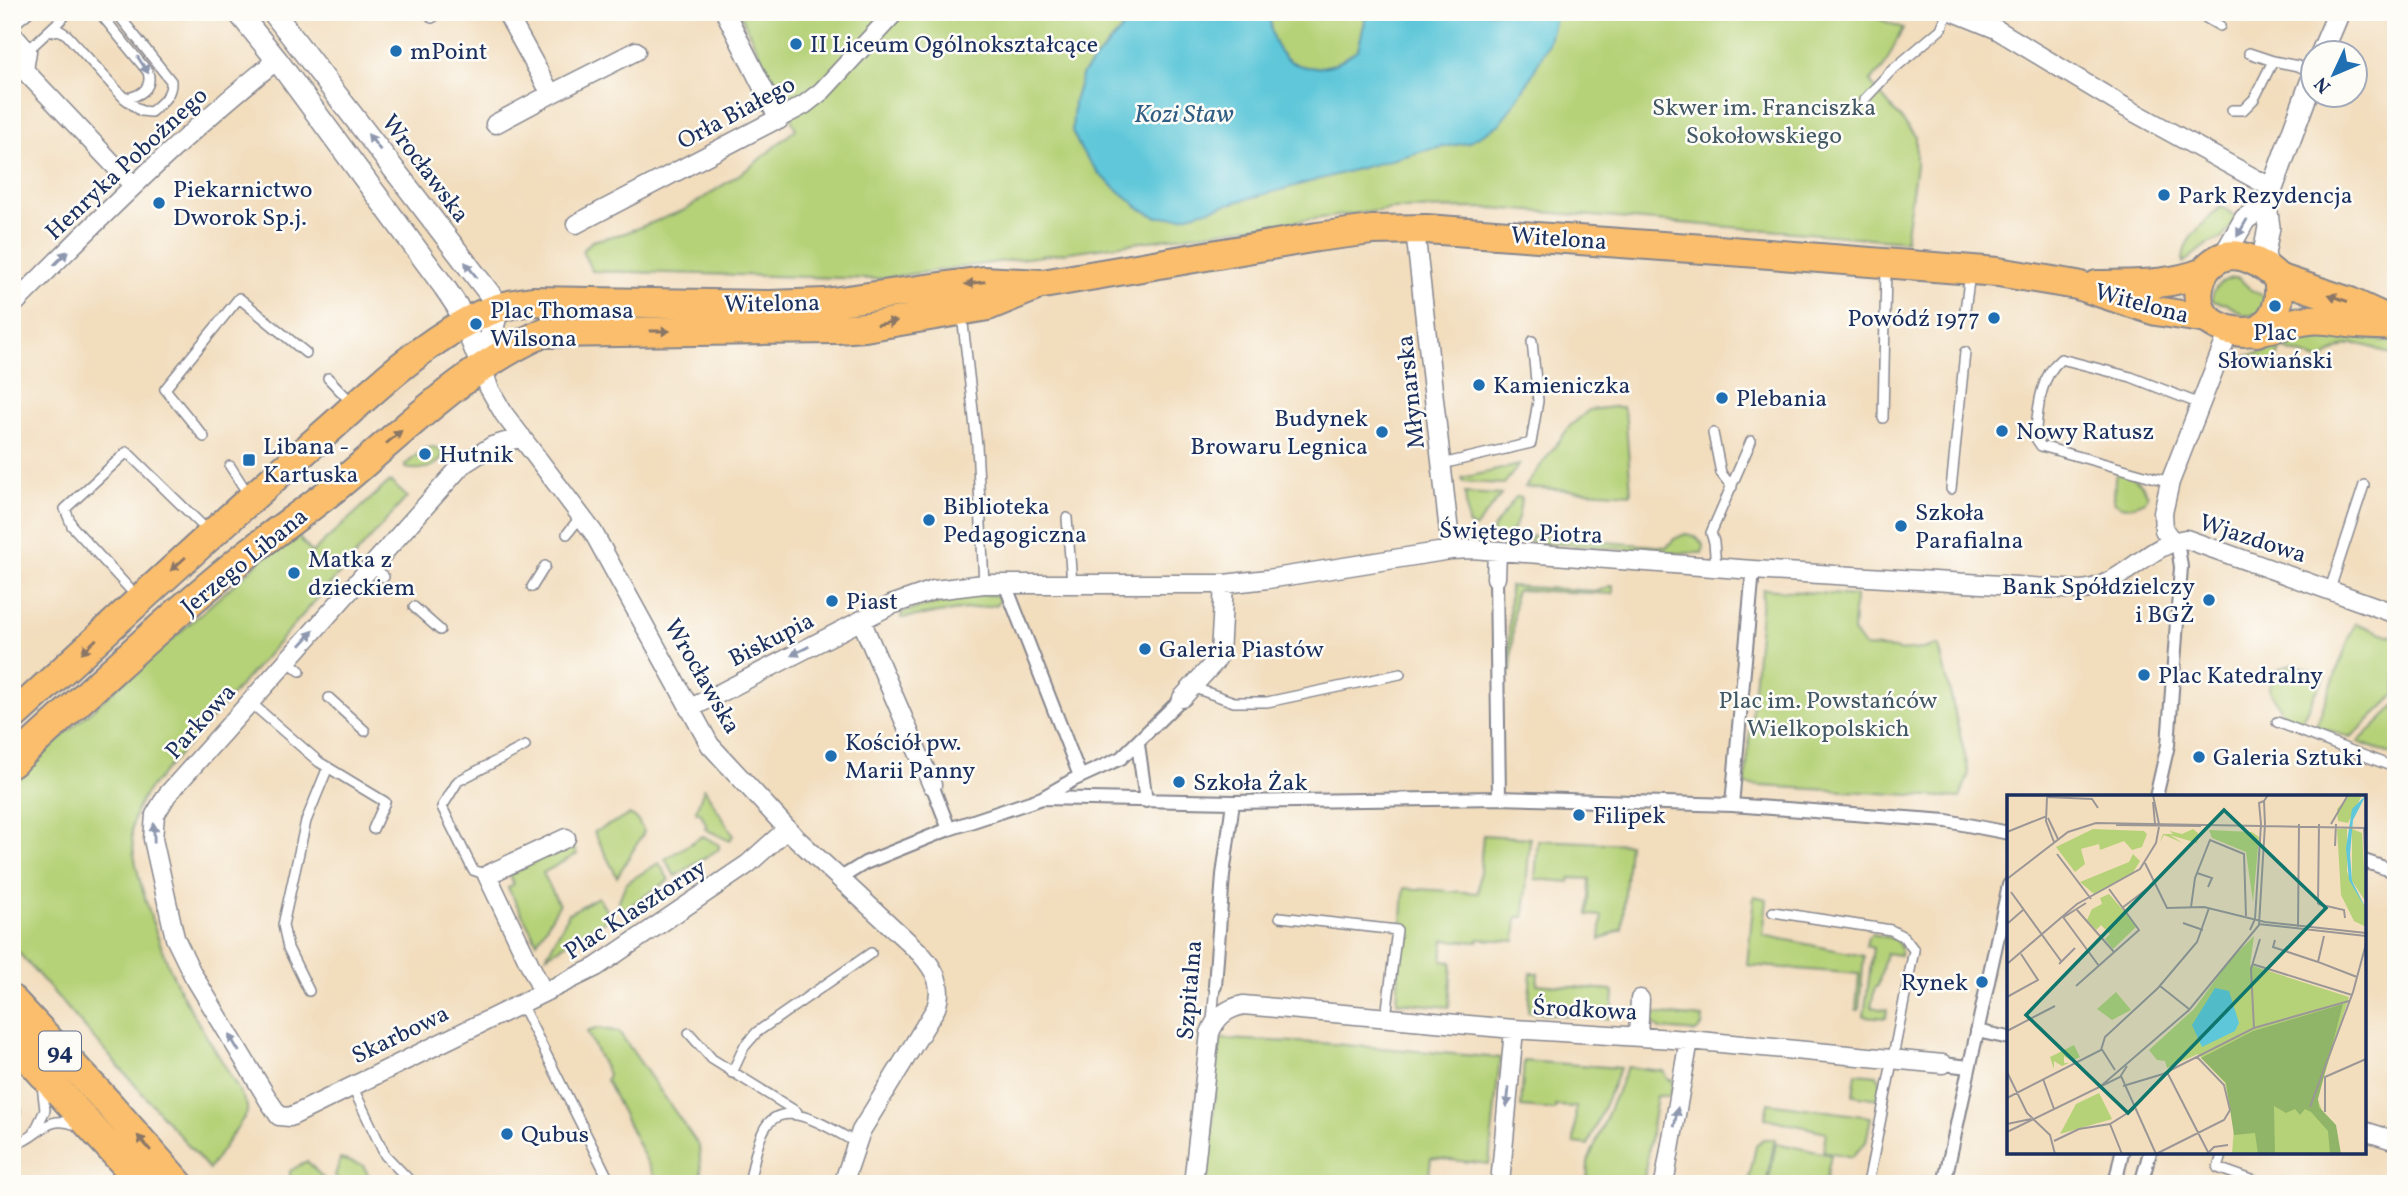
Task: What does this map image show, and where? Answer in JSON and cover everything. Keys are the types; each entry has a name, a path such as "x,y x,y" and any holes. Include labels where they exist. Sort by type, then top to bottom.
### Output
{"main road":[{"name":"Witelona","path":"543,333 836,329 988,306 1043,284 1371,230 1524,235 1887,263 1970,270 2077,285 2164,284 2184,280 2214,264"},
{"path":"2240,256 2273,273 2350,302 2396,324 2310,320 2257,332 2239,333 2218,325 2199,306 2198,290 2214,264 2240,256"},
{"path":"2257,332 2275,312 2280,291 2273,273"},
{"name":"Witelona","path":"464,323 499,306 532,301 769,305 825,303 983,281 1043,284"},
{"name":"Witelona","path":"2077,285 2156,311 2218,325"},
{"name":"Jerzego Libana","path":"17,704 139,600 355,407 405,365 464,323"},
{"name":"Jerzego Libana","path":"12,764 111,672 245,556 333,489 482,366 518,344 543,333"},
{"name":"94","path":"12,1000 108,1102 179,1184"},
{"name":"94","path":"12,1040 143,1184"}],"street":[{"name":"Wrocławska","path":"238,12 277,60 445,288 464,323 492,394 600,543 689,709 718,755 787,829 934,970 939,990 936,1008 855,1142"},
{"name":"Wrocławska","path":"273,12 499,306"},
{"path":"506,12 551,94"},
{"path":"725,12 779,120"},
{"name":"Orła Białego","path":"576,224 804,106 822,92 895,12"},
{"path":"1954,12 1996,29 2269,197"},
{"path":"2328,38 2339,12"},
{"path":"12,34 27,51 18,75 133,185"},
{"path":"495,124 636,51"},
{"name":"Henryka Pobożnego","path":"12,306 133,185 277,60"},
{"path":"2273,273 2264,254 2269,227 2269,197 2302,108"},
{"path":"2214,264 2245,219 2269,197"},
{"name":"Młynarska","path":"1415,230 1451,550"},
{"path":"482,366 499,306"},
{"path":"2156,795 2168,745 2181,566 2175,541 2164,530 2163,513 2170,482 2200,404 2218,325"},
{"name":"Parkowa","path":"279,1116 181,951 171,926 153,839 153,826 160,805 250,702 293,665 378,571 464,463 492,446 522,438"},
{"name":"Wjazdowa","path":"2102,586 2175,541 2186,539 2396,614"},
{"name":"Świętego Piotra","path":"861,620 891,605 934,590 984,584 1224,584 1451,550 2073,590 2102,586"},
{"path":"1497,552 1499,798"},
{"path":"1732,805 1753,570"},
{"path":"1005,584 1080,776"},
{"path":"839,879 865,863 950,829 1042,798 1080,776 1118,760 1138,744 1220,654 1224,584"},
{"path":"861,620 950,829"},
{"name":"Biskupia","path":"689,709 861,620"},
{"path":"1138,744 1146,801"},
{"path":"1042,798 1233,802 1499,798 1732,805 1947,821 2007,833"},
{"name":"Szpitalna","path":"1215,986 1223,875 1233,802"},
{"name":"Plac Klasztorny","path":"487,875 542,992 606,961 748,864 787,829"},
{"path":"487,875 566,838"},
{"path":"2366,862 2396,872"},
{"path":"1944,1184 2007,894"},
{"name":"Skarbowa","path":"279,1116 290,1117 542,992"},
{"path":"1638,1037 1640,999"},
{"name":"Środkowa","path":"1210,1033 1213,1025 1224,1013 1242,1005 1514,1029 1689,1040 1969,1067"},
{"path":"1500,1184 1514,1029"},
{"path":"1977,1031 2007,1038"},
{"name":"Szpitalna","path":"1193,1184 1210,1033"},
{"path":"1664,1184 1689,1040"},
{"path":"2366,1132 2396,1141"},
{"path":"843,1184 855,1142"},
{"path":"2115,1184 2122,1154"},
{"path":"2141,1184 2149,1154"}],"lane":[{"path":"12,26 29,12"},
{"path":"27,51 69,12"},
{"path":"100,12 150,78 142,93 124,98"},
{"path":"49,32 60,30 124,98 147,113 151,112 172,90 171,81 116,12"},
{"path":"428,12 432,18 440,12"},
{"path":"1864,100 1899,64 1941,29 1948,12"},
{"path":"2196,12 2220,26"},
{"path":"2249,53 2300,67"},
{"path":"2232,110 2243,110 2254,99 2273,61"},
{"path":"1883,418 1887,263"},
{"path":"1965,310 1970,270"},
{"path":"204,438 165,389 239,299 306,353"},
{"path":"961,310 977,445 984,584"},
{"path":"1442,464 1531,443 1538,401 1532,341"},
{"path":"1951,489 1965,352"},
{"path":"2170,482 2041,446 2035,437 2043,385 2049,371 2061,359 2131,377 2200,404"},
{"path":"328,378 355,407"},
{"path":"1713,433 1721,473 1732,487"},
{"path":"1716,567 1711,533 1751,441"},
{"path":"139,600 72,526 65,509 127,452 211,534"},
{"path":"230,466 251,498"},
{"path":"2330,589 2364,485"},
{"path":"567,534 582,515"},
{"path":"1067,518 1072,584"},
{"path":"531,587 545,566"},
{"path":"414,607 440,630"},
{"path":"1187,692 1234,702 1268,702 1400,674"},
{"path":"329,698 365,731"},
{"path":"250,702 318,762 385,802 373,829"},
{"path":"2277,722 2396,768"},
{"path":"487,875 473,870 442,807 458,781 525,746"},
{"path":"309,991 288,948 283,925 306,821 328,767"},
{"path":"1773,912 1891,930 1905,937 1914,950 1868,1184"},
{"path":"1280,917 1397,930 1386,1017"},
{"path":"732,1073 744,1046 757,1032 871,953"},
{"name":"Szpitalna","path":"1210,1033 1215,986"},
{"path":"520,1002 611,1184"},
{"path":"689,1033 712,1059 732,1073 806,1117 855,1142"},
{"path":"32,1061 41,1080 45,1104 43,1117 34,1133"},
{"path":"352,1086 385,1155 413,1184"},
{"path":"12,1102 16,1111 12,1118"},
{"path":"749,1183 757,1148 768,1123 780,1114 806,1117"},
{"path":"12,1142 23,1142 49,1124 61,1121 97,1134"},
{"path":"2222,1154 2218,1168 2263,1184"}],"green space":[{"name":"Skwer im. Franciszka Sokołowskiego","path":"739,12 1861,12 1903,28 1884,67 1870,82 1916,137 1916,165 1905,241 1492,208 1392,209 877,279 592,271 582,251 592,241 625,233 685,210 749,168 796,129"},
{"path":"2221,206 2238,218 2222,238 2206,245 2183,263 2190,238"},
{"path":"2239,278 2251,290 2268,298 2257,314 2246,316 2227,304 2212,301 2218,285"},
{"path":"2307,334 2351,336 2396,343 2396,357 2365,345 2349,344 2322,361 2281,348 2272,369 2239,357 2262,353 2292,338"},
{"path":"1623,407 1626,420 1631,494 1525,487 1570,426 1589,410"},
{"path":"424,449 439,449 443,455 432,466 422,469 405,468 405,465"},
{"path":"1519,465 1504,484 1463,482 1462,478"},
{"path":"2119,472 2128,474 2140,483 2148,496 2145,501 2124,507 2114,501 2115,477"},
{"path":"391,482 407,497 148,790 134,818 132,829 136,866 166,959 190,1008 247,1106 247,1113 209,1169 12,945 12,781 260,561 296,534 312,553"},
{"path":"1465,493 1501,495 1475,528 1468,524"},
{"path":"1516,497 1521,497 1515,526 1507,535 1492,539 1492,530"},
{"path":"1685,534 1699,540 1703,545 1702,553 1672,553 1529,540 1531,536 1667,547 1674,539"},
{"path":"1613,585 1613,594 1518,590 1515,593 1511,671 1508,671 1510,586 1598,591"},
{"name":"Plac im. Powstańców Wielkopolskich","path":"1763,589 1855,596 1853,632 1865,647 1898,651 1939,646 1969,773 1960,798 1745,785"},
{"path":"965,595 995,595 1001,600 996,605 901,618 901,613"},
{"path":"2355,623 2396,638 2396,694 2351,738 2316,726"},
{"path":"2292,664 2325,676 2301,721 2282,713 2269,688 2275,671"},
{"path":"2396,705 2396,756 2358,742"},
{"path":"704,788 733,835 730,841 707,830 700,812 696,811"},
{"path":"629,815 637,819 644,832 617,877 594,832"},
{"path":"1483,835 1530,838 1524,917 1517,917 1515,941 1444,940 1442,961 1452,962 1449,1007 1397,1002 1404,888 1478,893"},
{"path":"703,836 719,845 719,849 675,876 665,859"},
{"path":"1538,840 1629,844 1622,929 1600,940 1602,916 1588,915 1590,879 1570,878 1569,882 1535,879"},
{"path":"571,843 577,854 543,873 559,905 537,942 508,888 514,884 509,875"},
{"path":"659,863 669,880 622,911 618,903 626,883"},
{"path":"1754,896 1767,899 1763,935 1864,956 1859,1010 1856,1010 1859,974 1747,965"},
{"path":"598,897 611,917 547,955 569,913"},
{"path":"1872,934 1895,939 1901,948 1900,955 1886,953 1878,986 1875,987 1871,1007 1887,1010 1886,1018 1864,1016 1873,948 1866,946 1868,937"},
{"path":"1531,973 1538,973 1537,984 1611,990 1614,993 1612,1015 1608,1019 1528,1012"},
{"path":"1650,1013 1703,1018 1702,1026 1696,1032 1660,1029 1652,1023"},
{"path":"598,1028 619,1032 699,1146 702,1184 658,1184 606,1080 608,1074 587,1032"},
{"path":"1220,1039 1321,1043 1500,1058 1489,1164 1431,1158 1428,1184 1207,1184"},
{"path":"1524,1061 1620,1068 1588,1145 1574,1143 1576,1107 1555,1106 1555,1110 1521,1107"},
{"path":"1627,1067 1663,1071 1668,1080 1673,1080 1670,1096 1657,1096 1643,1184 1587,1184 1588,1162"},
{"path":"1856,1073 1877,1075 1881,1083 1878,1099 1853,1095"},
{"path":"1768,1103 1871,1117 1866,1142 1852,1157 1823,1151 1826,1132 1765,1118"},
{"path":"1763,1139 1775,1139 1766,1184 1748,1184 1756,1146"},
{"path":"1776,1143 1831,1155 1825,1184 1768,1184"},
{"path":"340,1159 363,1165 373,1184 342,1184 335,1176"},
{"path":"307,1161 324,1179 323,1184 290,1184 290,1171"}],"water":[{"name":"Kozi Staw","path":"1137,12 1271,12 1273,39 1286,58 1307,67 1320,67 1337,63 1358,49 1365,21 1364,12 1557,12 1548,44 1529,81 1500,124 1467,143 1427,150 1181,217 1157,217 1141,209 1100,175 1081,150 1072,131 1074,101 1083,73"}],"place":[{"name":"II Liceum Ogólnokształcące","path":"796,44"},
{"name":"mPoint","path":"396,51"},
{"name":"Park Rezydencja","path":"2164,195"},
{"name":"Piekarnictwo Dworok Sp.j.","path":"159,203"},
{"name":"Plac Słowiański","path":"2275,306"},
{"name":"Powódź 1977","path":"1994,318"},
{"name":"Plac Thomasa Wilsona","path":"476,324"},
{"name":"Kamieniczka","path":"1479,385"},
{"name":"Plebania","path":"1722,398"},
{"name":"Nowy Ratusz","path":"2002,431"},
{"name":"Budynek Browaru Legnica","path":"1382,432"},
{"name":"Hutnik","path":"425,454"},
{"name":"Libana - Kartuska","path":"249,460"},
{"name":"Biblioteka Pedagogiczna","path":"929,520"},
{"name":"Szkoła Parafialna","path":"1901,526"},
{"name":"Matka z dzieckiem","path":"294,573"},
{"name":"Bank Spółdzielczy i BGŻ","path":"2209,600"},
{"name":"Piast","path":"832,601"},
{"name":"Galeria Piastów","path":"1145,649"},
{"name":"Plac Katedralny","path":"2144,675"},
{"name":"Kościół pw. Marii Panny","path":"831,756"},
{"name":"Galeria Sztuki","path":"2199,757"},
{"name":"Szkoła Żak","path":"1179,782"},
{"name":"Filipek","path":"1579,815"},
{"name":"Rynek","path":"1982,982"},
{"name":"Qubus","path":"507,1134"}]}
